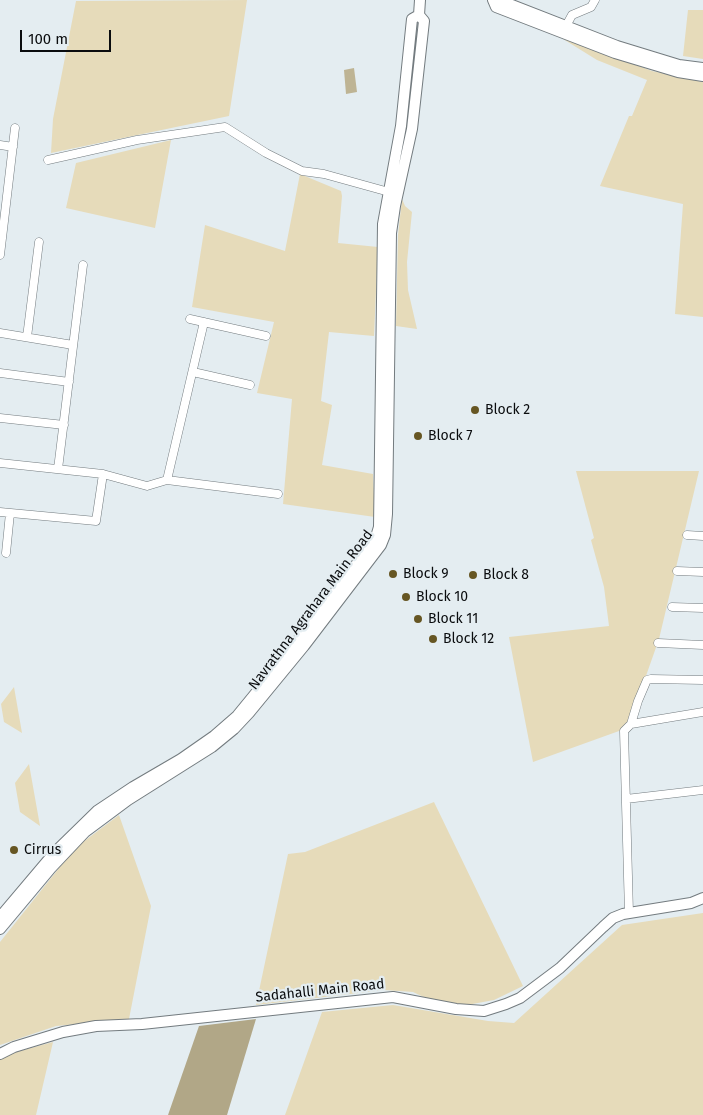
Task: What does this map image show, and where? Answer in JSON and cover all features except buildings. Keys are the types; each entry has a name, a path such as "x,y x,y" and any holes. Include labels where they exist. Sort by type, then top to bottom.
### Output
{"street":[{"path":"419,15 420,0"},
{"path":"493,0 496,7 615,53 678,72 703,76"},
{"path":"500,0 618,46 679,65 703,68"},
{"path":"566,26 572,15 591,7 595,0"},
{"name":"Navrathna Agrahara Main Road","path":"0,918 54,852 97,811 133,786 181,759 214,736 238,716 285,663 374,540 379,527 383,233 388,192 401,126 412,19 419,15 424,21 412,129 391,233 387,514 385,535 369,560 234,729 212,747 128,800 85,832 51,868 0,929"},
{"path":"401,126 412,129"},
{"path":"48,160 137,140 225,127 266,152 302,170 324,174 388,192"},
{"path":"0,255 4,191 15,128"},
{"path":"0,145 13,147"},
{"path":"27,337 39,242"},
{"path":"58,469 83,265"},
{"path":"190,319 266,336"},
{"path":"167,480 204,322"},
{"path":"0,333 73,344"},
{"path":"193,372 250,385"},
{"path":"0,373 69,382"},
{"path":"0,418 64,425"},
{"path":"0,463 103,474 147,486 167,480 278,494"},
{"path":"0,512 96,521 103,474"},
{"path":"6,553 10,513"},
{"path":"687,535 703,536"},
{"path":"677,571 703,572"},
{"path":"672,607 703,608"},
{"path":"658,643 703,645"},
{"path":"629,913 624,732 631,724 647,680 703,680"},
{"path":"631,724 703,712"},
{"path":"626,798 703,790"},
{"name":"Sadahalli Main Road","path":"0,1054 14,1047 63,1032 96,1026 142,1024 392,997 456,1009 484,1011 520,998 560,968 608,922 618,916 691,903 703,898"}],"shaded area":[{"path":"247,0 229,116 51,153 53,119 76,1"},
{"path":"688,10 703,10 703,59 683,56"},
{"path":"555,34 652,71 703,82 703,317 675,314 683,204 600,186 629,116 632,116 647,80 597,60"},
{"path":"354,68 357,92 346,94 344,70"},
{"path":"171,140 155,228 66,208 76,163"},
{"path":"300,174 341,191 338,243 378,247 374,336 329,332 321,401 332,405 322,465 373,474 375,517 283,504 292,399 257,393 274,322 192,307 205,225 285,251"},
{"path":"402,199 405,206 412,212 407,262 408,290 417,329 396,326 398,235"},
{"path":"576,471 699,471 659,639 629,724 619,731 533,762 509,637 609,626 604,587 591,540 594,538"},
{"path":"14,687 22,733 4,722 1,704"},
{"path":"29,764 40,826 20,812 15,783"},
{"path":"434,802 523,986 494,1000 467,1005 430,1000 413,992 384,990 256,1005 288,854 305,852"},
{"path":"119,815 151,906 129,1019 56,1026 0,1045 0,942 75,848"},
{"path":"703,913 703,1115 285,1115 322,1012 393,1005 488,1021 514,1023 622,925"},
{"path":"256,1019 227,1115 168,1115 199,1026"},
{"path":"53,1042 36,1115 0,1115 0,1059 16,1052"}],"place":[{"name":"Block 2","path":"475,410"},
{"name":"Block 7","path":"418,436"},
{"name":"Block 9","path":"393,574"},
{"name":"Block 8","path":"473,575"},
{"name":"Block 10","path":"406,597"},
{"name":"Block 11","path":"418,619"},
{"name":"Block 12","path":"433,639"},
{"name":"Cirrus","path":"14,850"}]}
